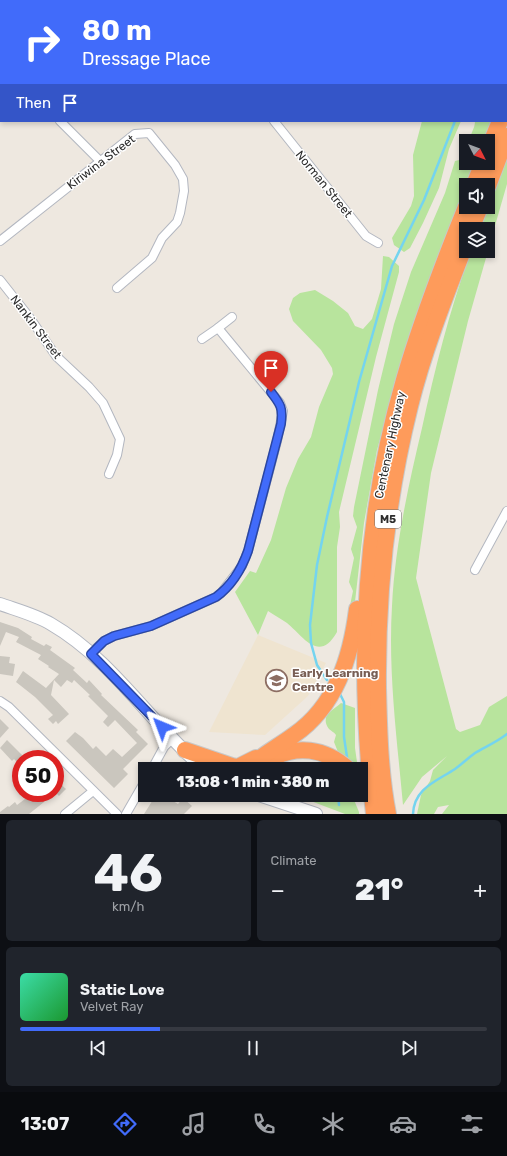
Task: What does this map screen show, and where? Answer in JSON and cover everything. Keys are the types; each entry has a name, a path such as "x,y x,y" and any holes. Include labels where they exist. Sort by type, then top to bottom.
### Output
{"highway":[{"path":"495,134 500,122"},
{"path":"491,178 507,136"},
{"name":"Centenary Highway","path":"373,814 368,768 364,689 368,576 377,504 383,469 404,381 431,295 463,214"},
{"name":"Centenary Highway","path":"388,814 381,751 378,668 378,625 385,538 393,488 410,406 430,340 460,258"},
{"path":"262,762 309,723 321,711 331,696 340,677 348,653 359,594 368,576"},
{"path":"184,750 220,762"},
{"path":"262,762 294,750 311,750 328,755 338,762"},
{"path":"365,802 373,814"}],"main road":[{"path":"0,604 50,624 76,641 91,654 197,762"},
{"path":"279,802 316,814"}],"street":[{"path":"61,122 100,161"},
{"name":"Norman Street","path":"275,122 366,236 378,243"},
{"name":"Kiriwina Street","path":"0,241 135,134 149,133 175,165 183,179 180,213 177,222 162,238 152,258 117,288"},
{"name":"Nankin Street","path":"0,280 30,318 56,356 89,387 103,403 120,439 118,455 109,474"},
{"path":"202,339 232,317"},
{"path":"91,654 104,641 114,636 151,626 216,597 221,593 244,563 278,441 283,411 280,403 218,328"},
{"path":"475,570 507,511"},
{"path":"0,701 9,706 93,792 117,814"},
{"path":"156,762 164,747 173,738"},
{"path":"65,814 93,792"},
{"path":"126,814 138,793"}],"shaded area":[{"name":"Early Learning Centre","path":"258,635 326,663 308,696 265,735 209,732"}],"green space":[{"path":"422,122 461,122 449,149 439,188 410,248 404,252 394,245 392,238 411,206 414,196 413,155"},
{"path":"475,122 491,122 486,134 472,134"},
{"path":"507,147 507,184 495,226 495,222 481,222 483,214 495,214 495,181"},
{"path":"459,160 459,170 473,170 470,178 459,178 459,207 427,290 392,397 377,450 364,523 353,619 350,608 353,591 349,582 354,558 351,549 357,527 353,516 378,390 394,324 411,272 445,193 455,161"},
{"path":"383,256 389,257 399,266 399,272 376,357 339,512 340,527 337,547 337,632 324,646 317,647 305,640 287,623 268,611 258,635 235,592 250,571 256,573 271,540 286,488 298,459 311,437 319,407 333,374 332,368 321,350 293,321 289,309 293,298 300,293 315,290 333,301 348,313 355,326 363,329 372,319 381,289"},
{"path":"468,258 486,258 468,321 431,473 416,578 456,729 460,732 480,725 489,707 507,696 507,814 442,814 449,805 438,807 434,814 417,814 421,795 430,781 433,770 447,756 422,777 403,805 392,681 392,606 399,539 412,472 438,361"},
{"path":"341,703 355,708 355,748 357,762 347,762 338,752 334,742 336,735 326,724 329,713"},
{"path":"313,802 355,802 359,814 345,814"}],"building":[{"path":"0,622 18,628 32,637 31,639 44,646 46,644 52,647 50,650 75,668 73,670 87,683 89,680 102,694 101,695 138,730 136,732 148,744 123,769 128,774 114,788 66,741 75,732 93,749 96,746 106,756 113,749 122,757 137,743 115,720 108,727 103,722 108,716 88,696 90,695 74,680 72,683 67,680 61,687 54,680 51,695 69,714 58,724 56,721 53,724 48,719 53,715 35,697 16,682 23,671 46,688 59,674 38,659 41,655 16,642 19,637 6,632 0,646"},
{"path":"0,656 10,657 9,663 15,664 13,676 0,674"},
{"path":"0,719 9,728 0,738"},
{"path":"7,740 17,750 12,750 12,761 0,748"},
{"path":"15,802 17,805 21,802 44,802 29,814 0,814 0,812"},
{"path":"152,802 175,802 178,804 180,802 188,802 192,806 184,814 144,814"}],"waterway":[{"path":"327,680 317,665 311,643 310,625 317,565 327,517 359,382 392,266 424,200 455,122"},
{"path":"339,692 344,702 344,737 347,757"},
{"path":"413,814 414,805 417,798 428,786 455,769 475,753 507,734"}],"place":[{"name":"Early Learning Centre","path":"276,680"}],"route":[{"path":"162,727 91,654 104,641 114,636 151,626 216,597 221,593 242,566 248,551 263,490 278,441 281,424 283,411 280,403 271,392"}]}
